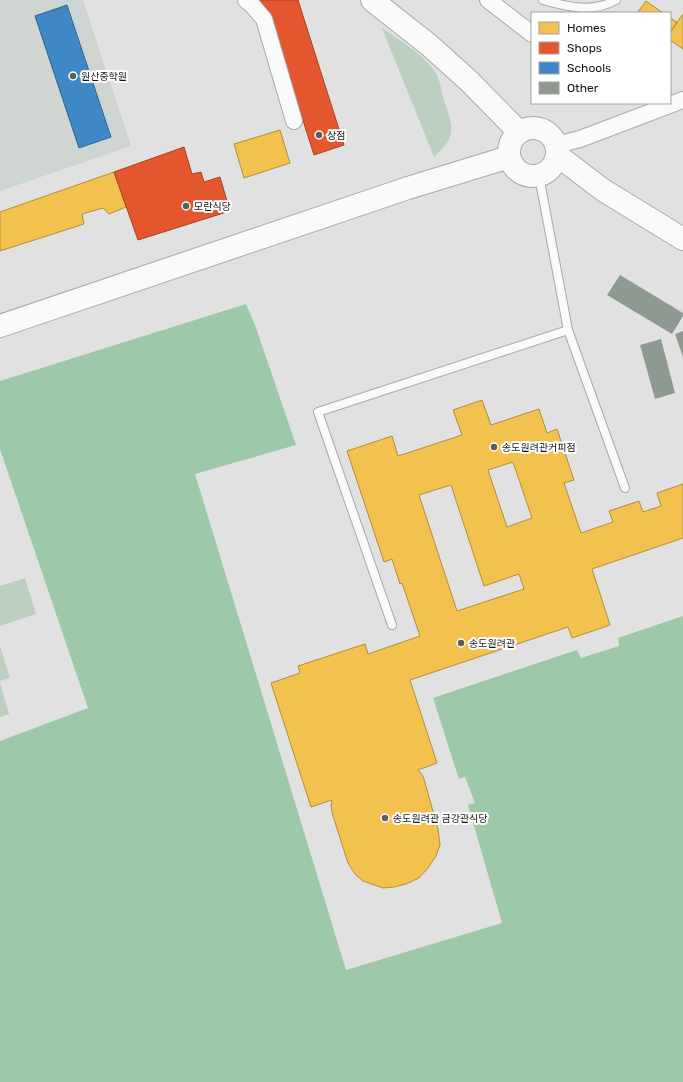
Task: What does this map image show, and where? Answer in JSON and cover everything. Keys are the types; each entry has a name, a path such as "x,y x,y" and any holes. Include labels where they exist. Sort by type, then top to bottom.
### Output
{"main road":[{"path":"372,0 429,45 469,81 519,132"},
{"path":"533,128 540,129 552,138 556,150 555,162 551,168 546,173 539,176 531,176 524,175 517,171 512,165 508,150 510,143 519,132 533,128"},
{"path":"556,150 603,190 683,239"},
{"path":"0,326 408,188 509,157"}],"street":[{"path":"246,0 264,20 294,121"},
{"path":"488,0 531,33"},
{"path":"556,150 580,139 683,100"}],"lane":[{"path":"543,0 584,9 606,5 616,0"},
{"path":"539,176 568,330 625,488"},
{"path":"392,625 318,412 568,330"}],"shaded area":[{"path":"0,0 83,0 131,146 0,191"},
{"path":"382,28 419,54 426,60 437,75 451,123 451,130 447,142 434,157"},
{"path":"246,304 255,325 296,445 195,474 346,970 502,923 468,805 475,803 465,777 459,779 433,698 577,650 581,658 619,646 618,638 683,616 683,1082 0,1082 0,741 88,708 0,449 0,381"},
{"path":"25,578 36,614 0,626 0,586"},
{"path":"0,646 10,678 0,681"},
{"path":"0,683 9,714 0,717"}],"building: Homes":[{"path":"646,1 662,12 638,12"},
{"path":"683,15 683,49 671,41 671,32"},
{"path":"671,19 677,22 671,31"},
{"path":"280,130 290,163 244,178 234,144"},
{"path":"114,172 126,207 109,214 103,208 82,214 84,224 0,251 0,212"},
{"name":"송도원려관","path":"482,400 491,425 539,409 547,433 557,429 574,480 564,483 581,533 613,522 609,511 639,501 643,512 661,506 657,493 683,484 683,538 592,569 610,625 572,638 568,627 410,680 437,763 418,770 423,776 438,829 440,845 436,856 419,878 406,884 383,888 363,881 355,874 348,863 333,816 331,806 332,800 311,807 271,683 300,673 298,666 365,644 368,654 420,636 392,559 384,562 347,451 392,436 398,456 462,435 453,410","holes":["513,462 532,518 507,527 488,470","451,485 484,586 519,574 524,589 457,611 419,495"]}],"building: Shops":[{"path":"255,0 298,0 344,145 314,155 268,10"},
{"path":"184,147 192,174 201,172 204,182 220,177 230,211 138,240 114,172"}],"building: Schools":[{"name":"원산중학원","path":"67,5 111,137 79,148 35,16"}],"building: Other":[{"path":"620,275 683,313 683,316 672,334 607,295"},
{"path":"683,331 683,357 675,334"},
{"path":"661,339 675,393 655,399 640,345"}],"place":[{"name":"원산중학원","path":"73,76"},
{"name":"상점","path":"319,135"},
{"name":"모란식당","path":"186,206"},
{"name":"송도원려관커피점","path":"494,447"},
{"name":"송도원려관","path":"461,643"},
{"name":"송도원려관 금강관식당","path":"385,818"}]}
